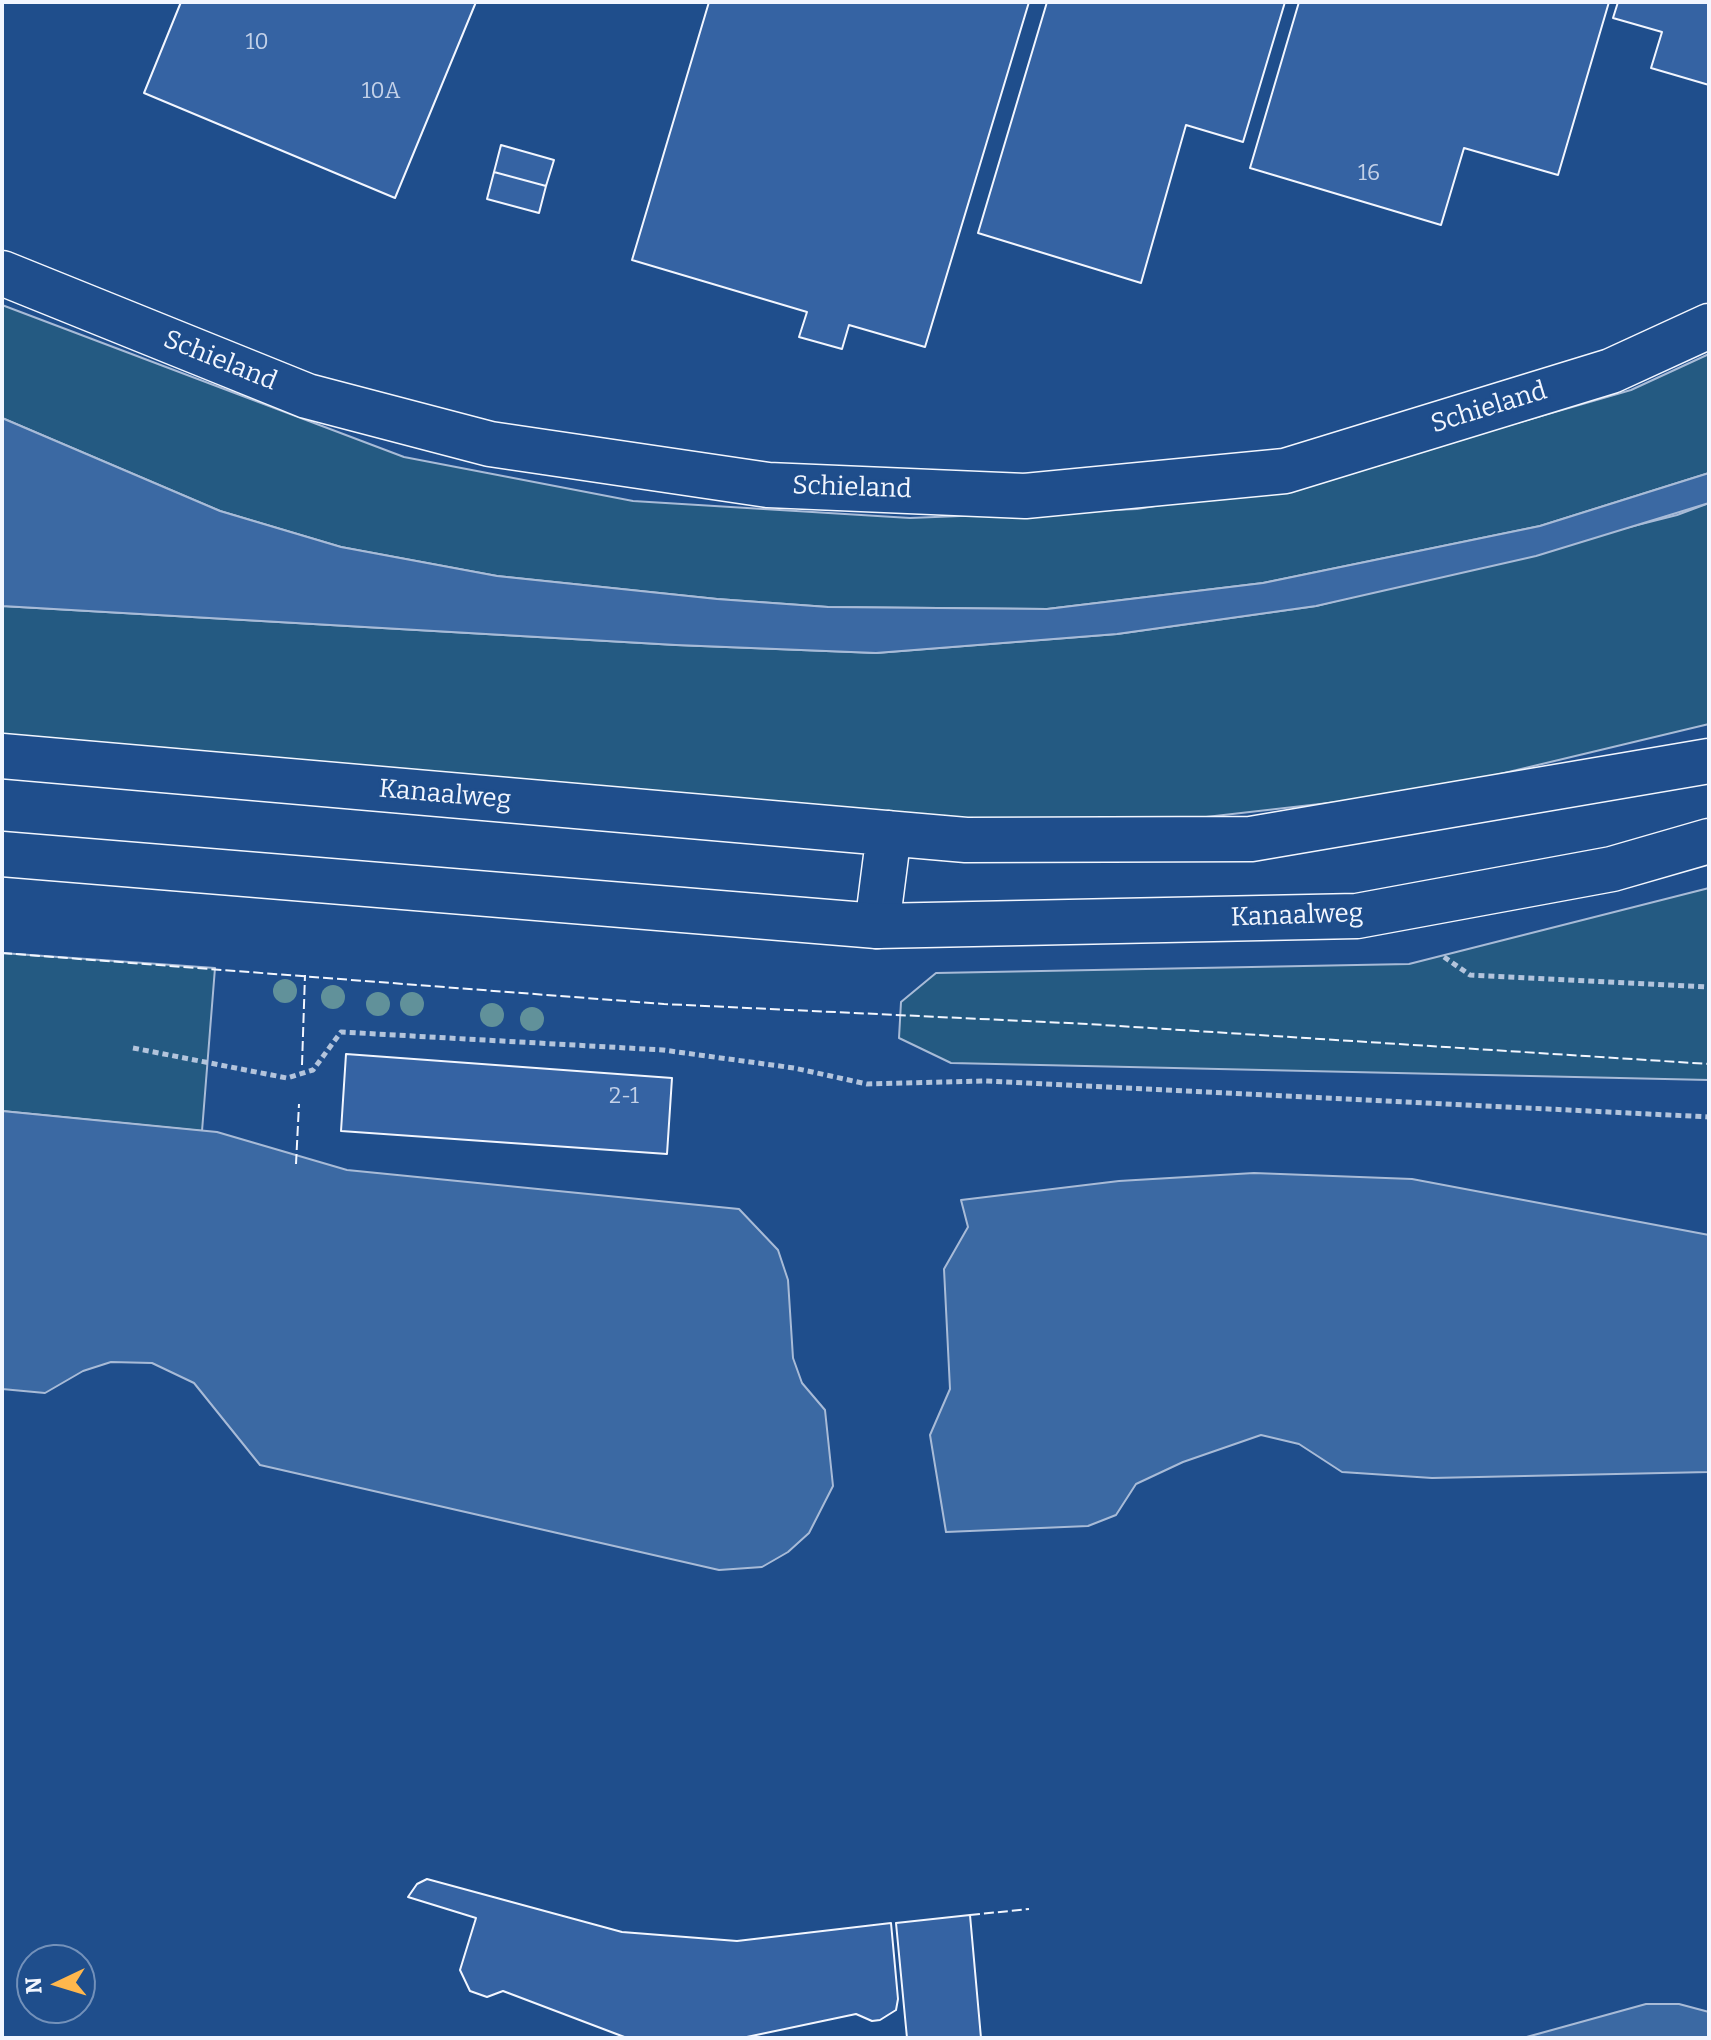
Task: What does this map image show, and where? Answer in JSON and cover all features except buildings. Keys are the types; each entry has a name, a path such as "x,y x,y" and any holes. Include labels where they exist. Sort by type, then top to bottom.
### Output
{"street":[{"name":"Schieland","path":"2,273 307,396 490,444 768,485 1025,496 1285,471 1611,371 1709,326"},
{"name":"Kanaalweg","path":"2,756 966,840 1251,839 1709,761"},
{"path":"877,926 889,833"},
{"name":"Kanaalweg","path":"2,854 877,926 1357,916 1612,869 1709,841"}],"path":[{"path":"1379,912 1470,975 1709,987"},
{"path":"133,1048 287,1078 313,1070 341,1032 663,1050 794,1068 867,1084 985,1081 1709,1117"}],"shaded area":[{"path":"2,305 404,457 633,501 910,518 1137,509 1330,477 1631,390 1709,354 1709,473 1540,526 1263,583 1047,609 828,607 717,599 497,576 341,547 220,511 2,418"},
{"path":"2,418 220,511 341,547 497,576 828,607 1047,609 1263,583 1540,526 1709,473 1709,503 1536,556 1316,606 1117,634 876,653 676,645 2,606"},
{"path":"1709,503 1709,724 1425,792 1206,817 1026,827 2,745 2,606 676,645 876,653 1117,634 1316,606 1677,515"},
{"path":"1709,888 1709,1080 951,1063 899,1038 901,1002 936,973 1409,964"},
{"path":"2,953 215,968 202,1131 2,1111"},
{"path":"2,1111 217,1132 347,1170 739,1209 778,1250 788,1280 793,1358 802,1383 825,1410 833,1486 809,1533 788,1552 762,1567 719,1570 260,1465 194,1383 152,1363 111,1362 83,1371 45,1393 2,1389"},
{"path":"1254,1173 1412,1179 1709,1235 1709,1472 1432,1478 1342,1472 1299,1444 1261,1435 1183,1462 1136,1484 1116,1515 1088,1526 946,1532 930,1435 950,1389 944,1269 968,1227 961,1200 1119,1181"},
{"path":"1646,2004 1679,2004 1709,2012 1709,2038 1523,2038"}],"fence":[{"path":"2,953 664,1004 1088,1024 1709,1064"},
{"path":"302,1065 305,975"},
{"path":"296,1164 299,1104"},
{"path":"970,1915 1029,1909"}]}
